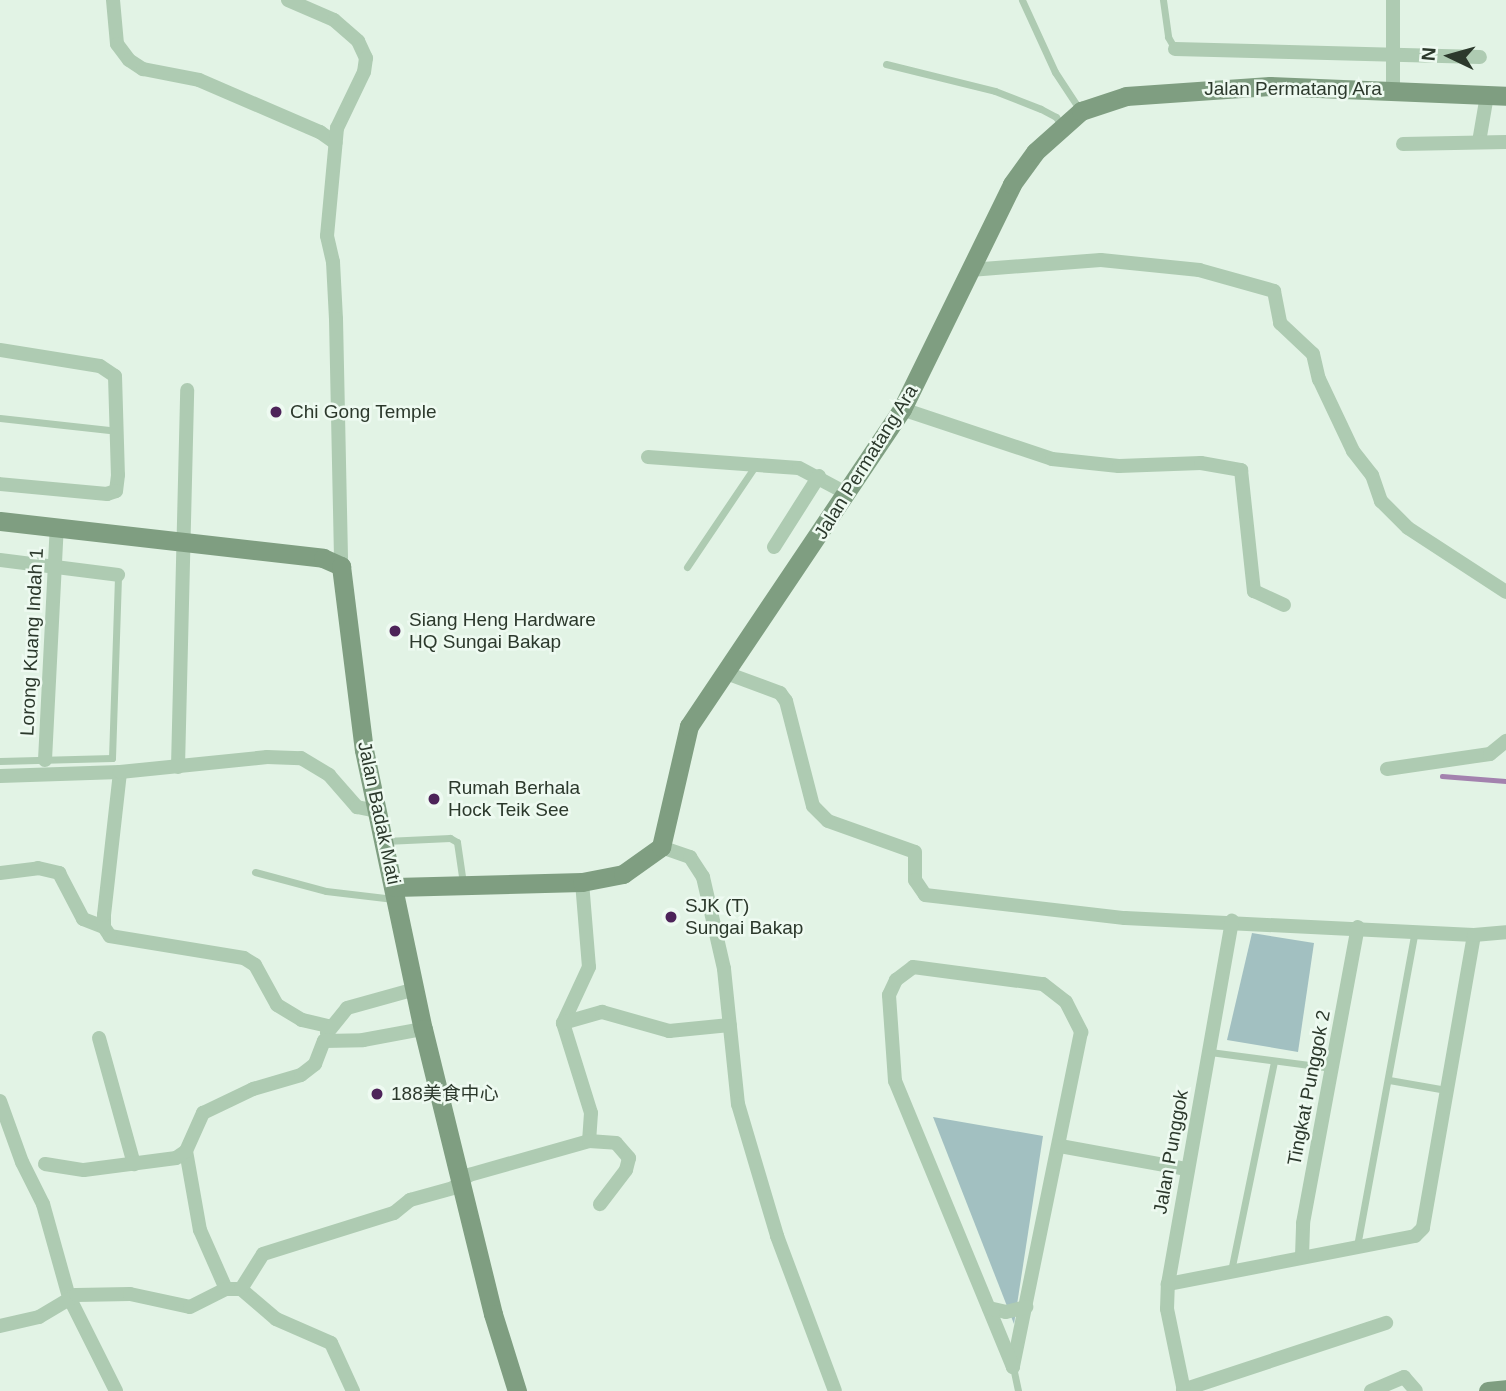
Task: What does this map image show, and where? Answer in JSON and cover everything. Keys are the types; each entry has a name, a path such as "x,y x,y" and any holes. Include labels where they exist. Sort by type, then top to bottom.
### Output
{"main road":[{"name":"Jalan Permatang Ara","path":"660,847 689,726 848,494 902,409 1013,184 1035,152 1062,127 1081,111 1125,96 1196,89 1393,89 1496,95"},
{"path":"0,521 323,558 341,566"},
{"name":"Jalan Badak Mati","path":"341,566 360,725 415,989 460,1182 517,1391"},
{"path":"397,893 463,884 582,882 623,874 660,847"}],"street":[{"path":"113,0 117,44 128,60 143,69 199,80 309,127 336,143"},
{"path":"288,0 334,20 358,41 366,58 365,72 343,112 336,143 327,236 335,296 341,566"},
{"path":"1393,0 1393,89"},
{"path":"1175,49 1480,57"},
{"path":"1479,142 1496,95"},
{"path":"1403,144 1506,142"},
{"path":"970,270 1101,260 1199,270 1273,291 1280,323 1313,354 1319,379 1353,451 1372,475 1381,501 1408,528 1506,592"},
{"path":"0,350 108,369 115,376 118,431 116,491 0,484"},
{"path":"178,767 187,390"},
{"path":"902,409 1052,458 1119,466 1201,463 1241,470 1254,592 1284,605"},
{"path":"648,457 799,468 819,476 848,494"},
{"path":"774,547 819,476"},
{"name":"Lorong Kuang Indah 1","path":"45,760 57,527"},
{"path":"0,560 118,575"},
{"path":"726,673 780,693 813,806 828,821 915,852 915,880 925,895 1125,918 1232,920 1474,935 1506,932"},
{"path":"1387,769 1490,754 1506,741"},
{"path":"0,776 120,772 302,758 329,775 357,807 378,811"},
{"path":"104,928 120,772"},
{"path":"660,847 690,857 703,877 724,969 738,1104 777,1236 835,1391"},
{"path":"0,873 38,867 60,873 83,919 104,928 117,940 244,958 255,965 277,1004 326,1034 363,1040 424,1030"},
{"path":"582,882 589,967 563,1023 591,1113 589,1141"},
{"name":"Jalan Punggok","path":"1183,1390 1167,1309 1168,1284 1232,920"},
{"name":"Tingkat Punggok 2","path":"1302,1256 1303,1223 1358,927"},
{"path":"1168,1284 1415,1236 1423,1228 1474,935"},
{"path":"913,967 1043,984 1066,1002 1081,1032 1013,1367 895,1081 889,995 895,980 913,967"},
{"path":"45,1164 85,1170 176,1158 186,1151 203,1113 253,1089 301,1075 315,1064 326,1034 347,1008 363,1000 415,989"},
{"path":"563,1023 602,1012 669,1031 730,1025"},
{"path":"99,1038 134,1164"},
{"path":"0,1101 22,1162 43,1204 69,1297 116,1391"},
{"path":"0,1326 39,1317 69,1297 130,1294 190,1307 233,1289 262,1254 394,1213 410,1200 453,1188 469,1175 589,1141 616,1143 629,1158 626,1170 600,1204"},
{"path":"1060,1146 1187,1169"},
{"path":"186,1151 200,1230 233,1289 276,1318 331,1343 353,1391"},
{"path":"989,1308 1006,1312 1026,1307"},
{"path":"1183,1390 1386,1323"},
{"path":"1371,1391 1404,1377 1416,1391"}],"lane":[{"path":"1023,0 1055,72 1081,111"},
{"path":"1163,0 1168,37 1175,49"},
{"path":"886,64 995,91 1056,117 1062,127"},
{"path":"0,418 118,431"},
{"path":"687,567 756,464"},
{"path":"0,761 112,758 118,575"},
{"path":"384,841 450,838 457,842 463,884"},
{"path":"255,872 326,891 397,893"},
{"path":"1357,1246 1415,931"},
{"path":"1210,1052 1332,1068"},
{"path":"1231,1271 1274,1061"},
{"path":"1389,1080 1446,1090"},
{"path":"1013,1367 1018,1391"}],"shaded area":[{"path":"1252,933 1314,943 1298,1052 1227,1040"},
{"path":"933,1117 1043,1136 1014,1324"}],"waterway":[{"path":"1442,776 1506,781"}],"place":[{"name":"Chi Gong Temple","path":"276,412"},
{"name":"Siang Heng Hardware HQ Sungai Bakap","path":"395,631"},
{"name":"Rumah Berhala Hock Teik See","path":"434,799"},
{"name":"SJK (T) Sungai Bakap","path":"671,917"},
{"name":"188美食中心","path":"377,1094"}]}
